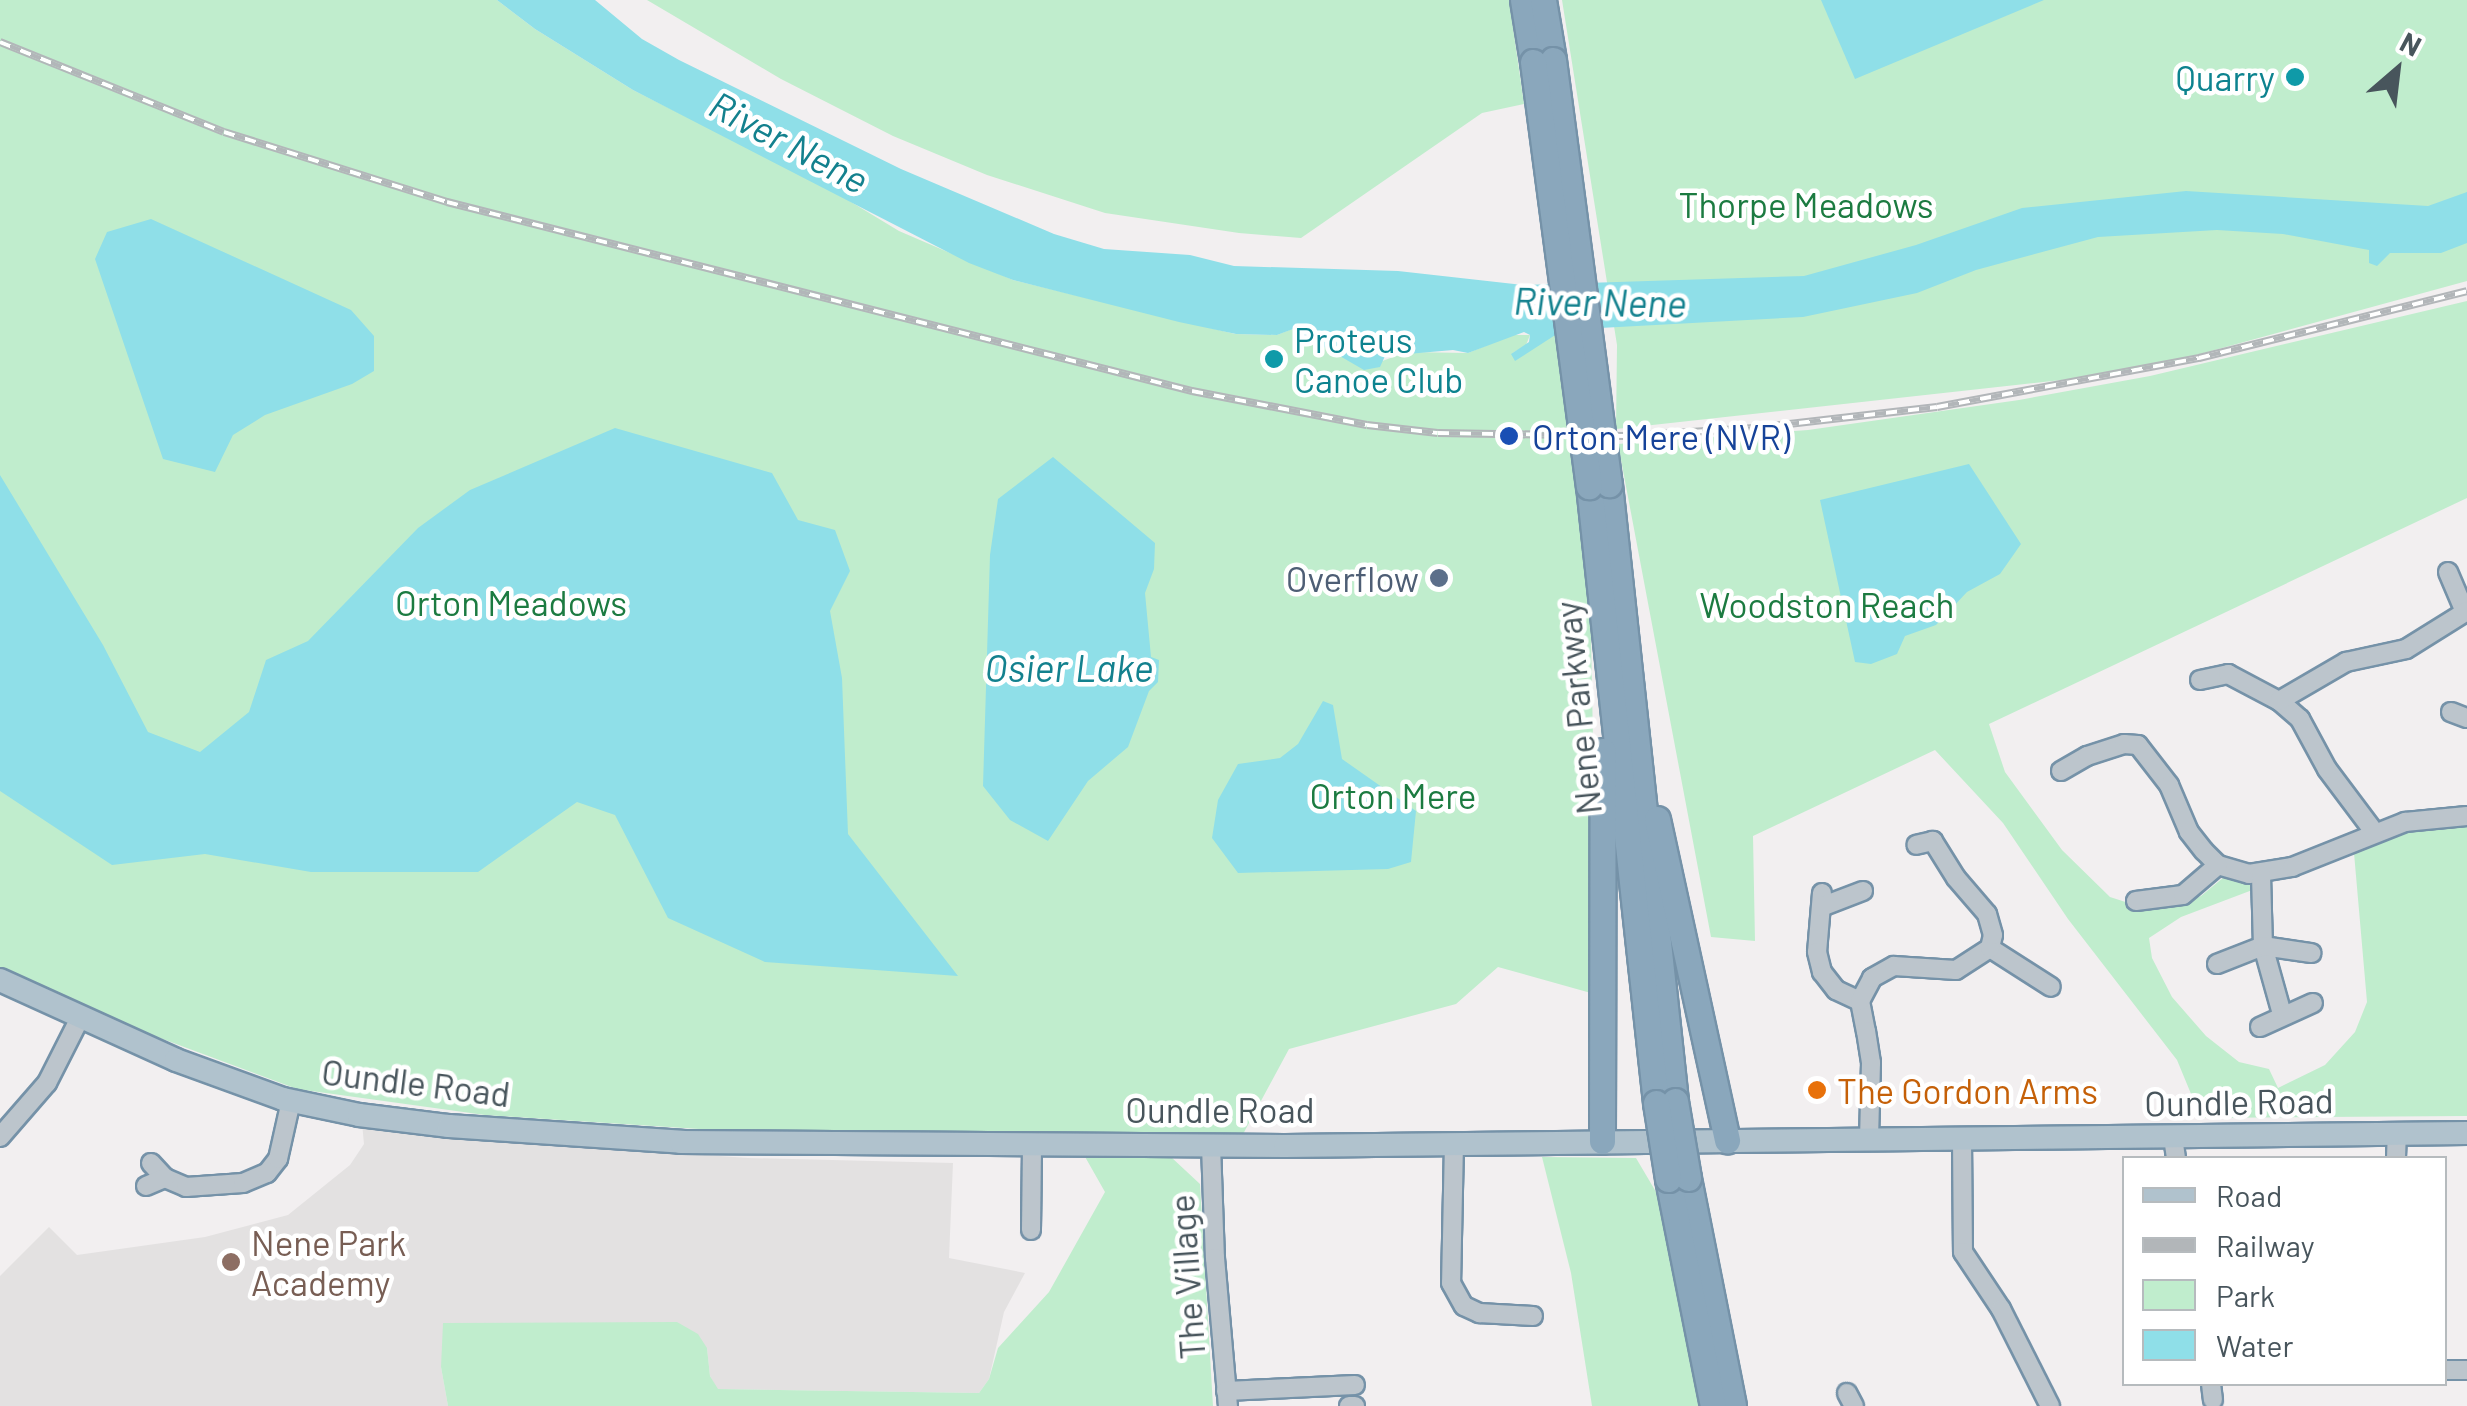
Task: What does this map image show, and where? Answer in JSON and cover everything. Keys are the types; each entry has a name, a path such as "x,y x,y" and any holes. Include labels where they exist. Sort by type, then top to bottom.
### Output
{"highway":[{"name":"Nene Parkway","path":"1523,0 1543,61"},
{"name":"Nene Parkway","path":"1543,0 1543,61 1599,485 1665,1102 1712,1406"},
{"path":"1616,660 1728,1140"},
{"path":"1602,1141 1616,660"},
{"name":"Nene Parkway","path":"1678,1178 1733,1406"}],"main road":[{"name":"Oundle Road","path":"0,980 176,1060 292,1100 359,1115 449,1126 681,1142 1032,1146 1962,1140 2174,1148 2467,1132"}],"street":[{"path":"2280,701 2346,662 2406,648 2466,612 2448,572"},
{"path":"2200,680 2228,674 2280,701 2300,719 2327,769 2375,833"},
{"path":"2061,771 2088,756 2124,744 2138,744 2169,785 2190,832 2218,865 2261,875 2428,817 2467,816"},
{"path":"1870,1141 1871,1064 1860,1001 1872,978 1894,966 1956,970 1990,948 1994,936 1987,914 1956,878 1933,841 1916,844"},
{"path":"2136,901 2183,895 2218,865"},
{"path":"2261,875 2264,946 2282,1014"},
{"path":"1860,1001 1836,990 1822,972 1817,952 1822,900 1863,891"},
{"path":"2217,964 2264,946 2311,953"},
{"path":"1990,948 2051,987"},
{"path":"2260,1027 2314,1002"},
{"path":"0,1136 47,1083 80,1018"},
{"path":"151,1164 165,1178 186,1187 243,1183 267,1173 278,1159 292,1100"},
{"path":"2396,1156 2397,1134"},
{"path":"1962,1140 1963,1252 2001,1308 2050,1406"},
{"path":"1454,1143 1451,1283 1464,1306 1479,1313 1533,1316"},
{"name":"The Village","path":"1211,1145 1227,1398"},
{"path":"1031,1230 1032,1146"},
{"path":"146,1186 165,1178"},
{"path":"1227,1398 1355,1384"}],"shaded area":[{"path":"362,1123 461,1138 748,1158 953,1163 949,1258 1025,1273 1004,1312 989,1379 979,1393 717,1389 710,1376 707,1348 441,1367 448,1406 0,1406 0,1276 49,1227 77,1255 205,1237 288,1215 350,1165 364,1144"}],"green space":[{"name":"Orton Meadows","path":"0,0 497,0 535,29 633,90 828,188 899,231 1013,280 1235,334 1277,335 1292,329 1363,368 1407,352 1468,353 1512,335 1530,335 1526,345 1511,354 1557,333 1589,536 1598,995 1498,967 1456,1004 1289,1049 1242,1136 807,1136 485,1115 297,1089 50,997 0,969"},
{"path":"647,0 1509,0 1524,104 1482,113 1301,238 1239,233 1105,213 987,175 893,136 781,79"},
{"name":"Thorpe Meadows","path":"1562,0 2467,0 2467,281 2134,372 1616,429 1617,345"},
{"name":"Woodston Reach","path":"2467,301 2467,498 1989,724 2005,772 2062,850 2110,897 2141,907 2177,906 2201,896 2224,877 2255,884 2255,889 2181,917 2149,938 2152,958 2172,997 2206,1036 2239,1062 2269,1069 2278,1088 2325,1065 2355,1032 2367,1002 2354,853 2361,845 2467,816 2467,1116 2201,1118 2177,1060 2068,919 2003,823 1935,750 1753,836 1755,941 1711,937 1618,444 1808,430 2019,400 2150,376"},
{"path":"1084,1155 1171,1157 1200,1184 1213,1406 448,1406 441,1367 443,1323 677,1322 698,1334 707,1348 710,1376 718,1389 979,1393 989,1379 998,1348 1049,1292 1105,1192"},
{"path":"1542,1157 1636,1158 1659,1197 1702,1406 1592,1406 1571,1273"}],"water":[{"name":"River Nene","path":"497,0 595,0 642,39 679,60 901,169 1054,234 1104,249 1190,255 1234,266 1398,271 1523,285 1804,276 1916,245 2022,208 2186,191 2428,206 2467,192 2467,243 2441,253 2390,253 2377,266 2369,263 2369,250 2283,234 2217,230 2098,237 1976,270 1917,293 1803,317 1563,330 1515,361 1511,354 1529,342 1530,335 1524,332 1468,353 1453,350 1385,356 1380,367 1364,370 1293,329 1277,335 1236,334 1013,280 969,263 633,90 535,29"},
{"path":"1821,0 2044,0 1855,79"},
{"path":"151,219 351,310 374,336 374,371 352,384 265,415 233,435 215,472 163,459 95,259 107,232"},
{"path":"615,428 772,473 798,520 835,530 850,571 830,611 842,678 848,834 958,976 765,962 668,918 615,815 577,802 478,872 311,872 205,854 112,865 0,791 0,475 103,645 148,732 200,752 249,712 266,660 308,641 418,528 470,490"},
{"name":"Osier Lake","path":"1053,457 1155,543 1154,569 1145,593 1151,657 1159,660 1158,682 1149,691 1128,747 1088,781 1048,841 1010,820 983,786 990,555 998,499"},
{"path":"1969,464 2021,544 2000,574 1967,592 1936,625 1905,636 1897,654 1871,664 1855,662 1820,500"},
{"name":"Orton Mere","path":"1323,701 1333,705 1342,759 1416,811 1411,862 1388,869 1238,873 1212,838 1218,800 1238,764 1280,758 1298,744"}],"railway":[{"path":"0,42 224,132 447,202 1192,391 1367,425 1438,433 1625,436 1755,428 1937,407 2199,358 2467,291"}],"place":[{"name":"Quarry","path":"2295,77"},
{"name":"Proteus Canoe Club","path":"1274,359"},
{"name":"Orton Mere (NVR)","path":"1509,436"},
{"name":"Overflow","path":"1439,578"},
{"name":"The Gordon Arms","path":"1817,1090"},
{"name":"Nene Park Academy","path":"231,1262"}]}
